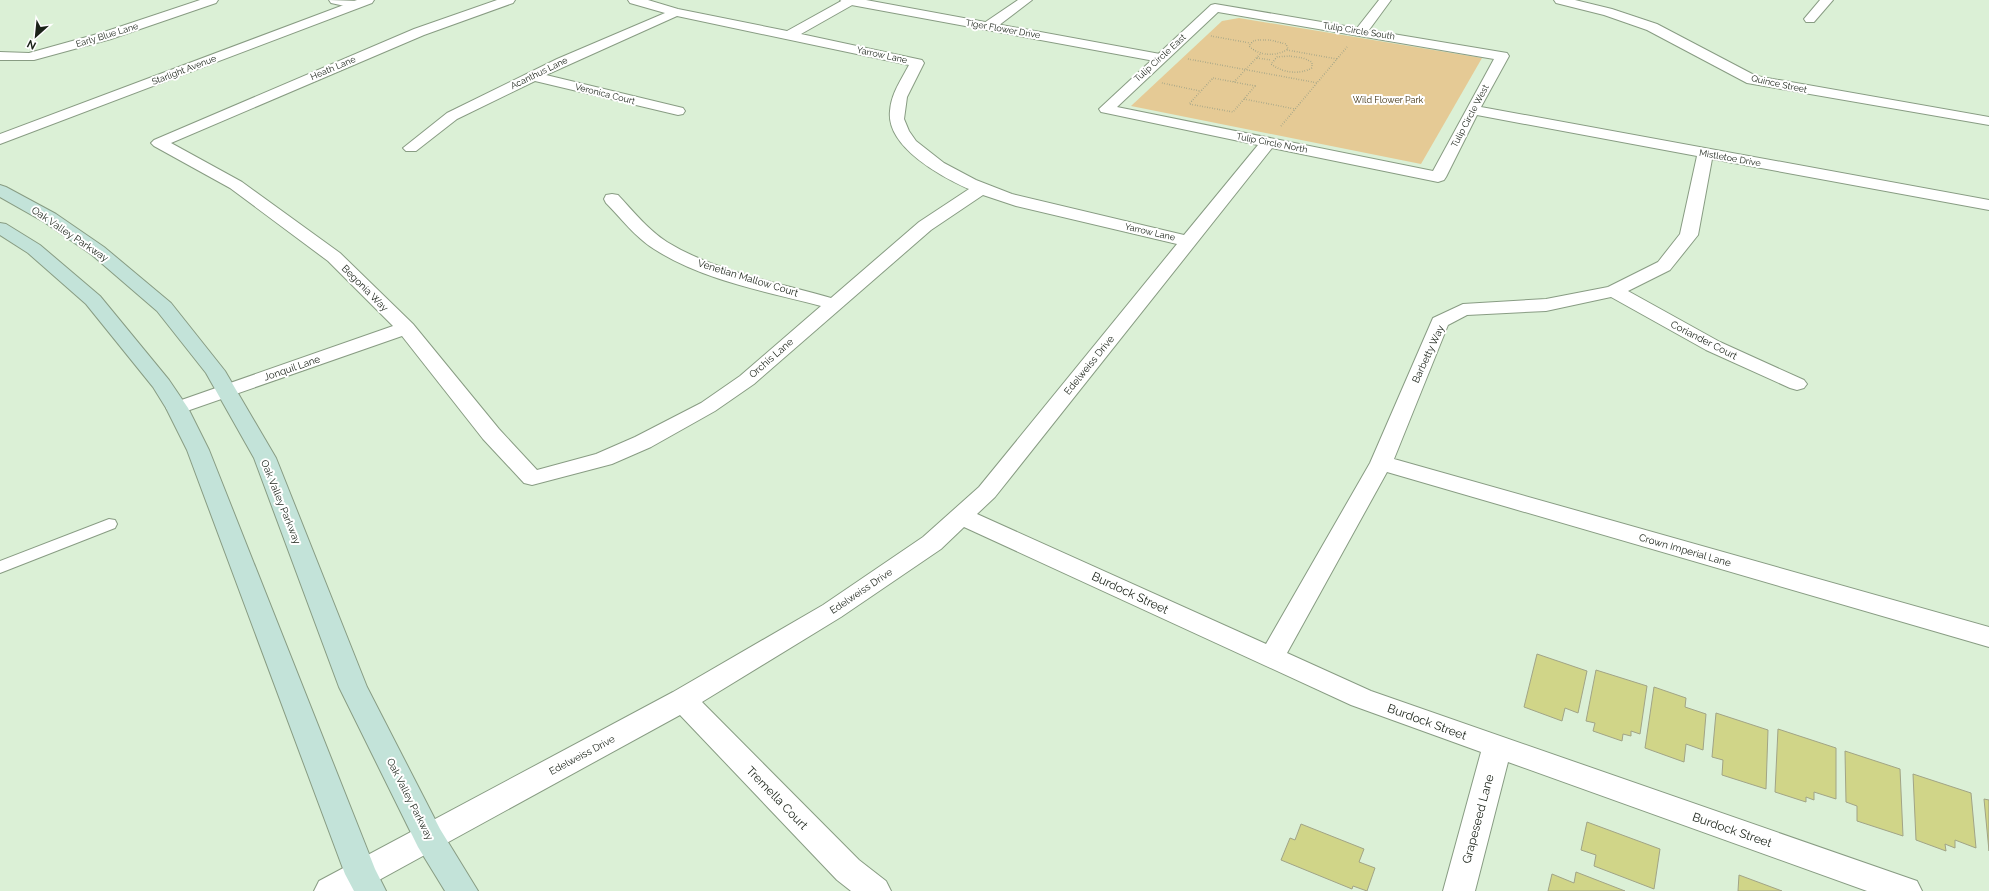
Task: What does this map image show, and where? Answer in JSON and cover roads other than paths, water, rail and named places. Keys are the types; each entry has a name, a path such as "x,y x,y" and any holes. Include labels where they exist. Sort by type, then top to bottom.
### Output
{"main road":[{"name":"Oak Valley Parkway","path":"0,190 50,218 98,250 164,307 214,371 265,458 353,687 429,838 462,891"},
{"path":"0,228 34,249 93,300 157,378 177,408 198,450 366,883"}],"street":[{"name":"Early Blue Lane","path":"0,56 29,57 106,36 212,0"},
{"name":"Starlight Avenue","path":"0,126 337,0"},
{"path":"337,0 354,4"},
{"name":"Starlight Avenue","path":"0,140 354,4 368,0"},
{"name":"Heath Lane","path":"159,143 419,32 509,0"},
{"name":"Yarrow Lane","path":"634,0 676,12 917,63 897,104 897,120 903,133 912,145 934,164 955,176 982,188 1020,201 1187,241"},
{"path":"790,35 848,0"},
{"name":"Tiger Flower Drive","path":"848,0 994,22"},
{"name":"Tiger Flower Drive","path":"893,0 994,22 1164,54"},
{"path":"994,22 1026,0"},
{"path":"1361,32 1385,0"},
{"name":"Quince Street","path":"1560,0 1608,12 1652,27 1752,80 1989,120"},
{"path":"1810,19 1827,0"},
{"name":"Tulip Circle South","path":"1216,8 1502,56"},
{"name":"Tulip Circle East","path":"1106,109 1164,54 1216,8"},
{"name":"Acanthus Lane","path":"410,148 452,116 532,76 676,12"},
{"name":"Tulip Circle West","path":"1438,177 1472,110 1502,56"},
{"name":"Veronica Court","path":"532,76 678,111"},
{"name":"Tulip Circle North","path":"1106,109 1438,177"},
{"name":"Mistletoe Drive","path":"1472,110 1989,205"},
{"name":"Edelweiss Drive","path":"330,891 366,883 429,838 683,700 832,611 932,543 962,517 987,492 1268,142"},
{"name":"Begonia Way","path":"159,143 236,185 334,257 406,328 491,434 532,478"},
{"name":"Barbetty Way","path":"1271,658 1381,463 1440,322 1463,310 1546,305 1614,291 1664,266 1690,235 1705,153"},
{"name":"Orchis Lane","path":"532,478 604,459 643,442 708,407 747,380 833,304 925,226 982,188"},
{"name":"Venetian Mallow Court","path":"612,199 651,238 660,245 680,256 730,275 833,304"},
{"name":"Coriander Court","path":"1614,291 1713,346 1797,384"},
{"name":"Jonquil Lane","path":"177,408 406,328"},
{"name":"Crown Imperial Lane","path":"1381,463 1989,637"},
{"name":"Burdock Street","path":"962,517 1361,698 1906,891"},
{"name":"Tremella Court","path":"683,700 848,870 875,891"},
{"name":"Grapeseed Lane","path":"1459,891 1497,747"}],"lane":[{"path":"0,567 109,524"}],"park label":[{"name":"Wild Flower Park","path":"1388,100"}]}
